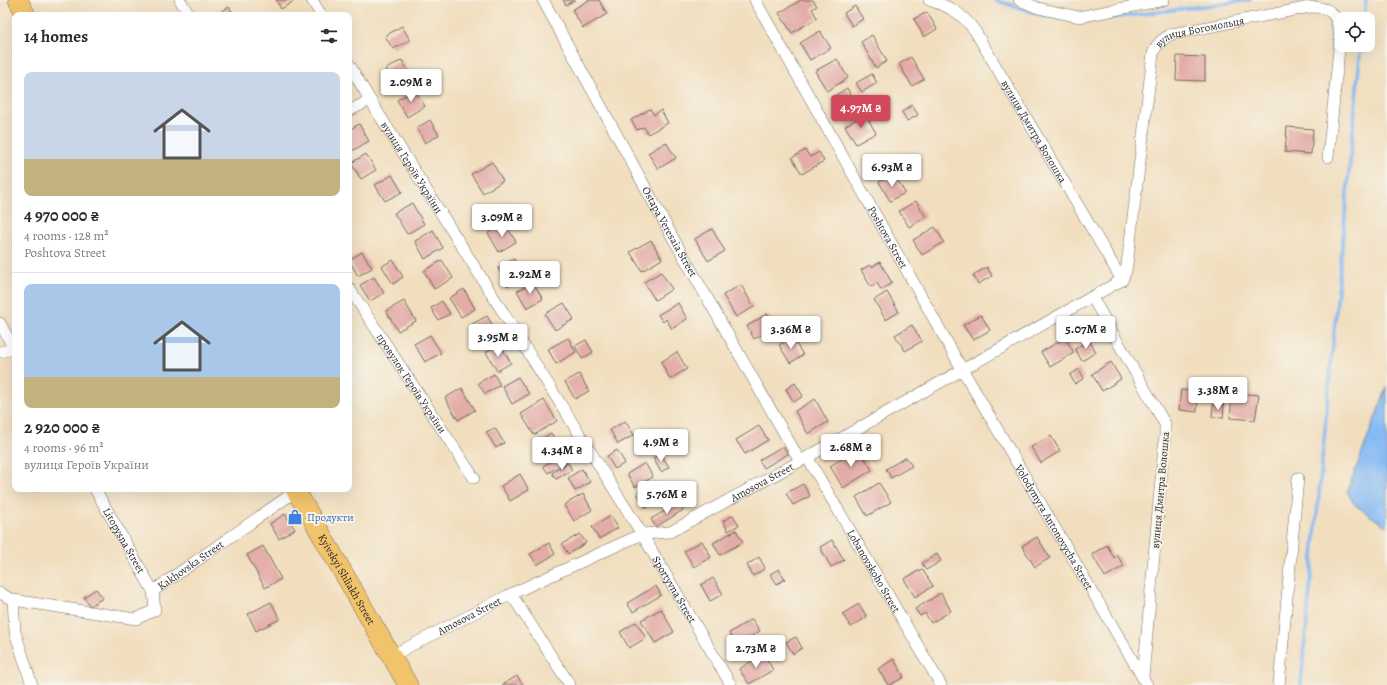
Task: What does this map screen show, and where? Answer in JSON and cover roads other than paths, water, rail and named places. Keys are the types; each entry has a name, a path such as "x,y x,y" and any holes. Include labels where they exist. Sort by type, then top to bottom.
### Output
{"highway":[{"path":"18,0 24,12"},
{"name":"Kyivskyi Shliakh Street","path":"297,492 408,685"}],"street":[{"path":"180,0 187,12"},
{"path":"312,0 319,12"},
{"name":"Ostapa Veresaia Street","path":"543,0 672,238 803,459"},
{"name":"Poshtova Street","path":"755,0 962,370"},
{"name":"вулиця Дмитра Волошка","path":"929,0 947,6 953,10 966,19 975,31 1122,280"},
{"path":"1019,0 1038,8 1080,17 1164,0"},
{"name":"вулиця Богомольця","path":"1122,280 1126,271 1130,242 1153,54 1158,45 1165,38 1172,34 1310,7 1329,11 1337,20 1340,38 1328,157"},
{"name":"вулиця Героїв України","path":"352,69 642,534"},
{"path":"352,109 370,100"},
{"name":"Amosova Street","path":"389,653 511,594 642,534 670,532 1122,280"},
{"name":"провулок Героїв України","path":"352,293 474,478"},
{"name":"вулиця Дмитра Волошка","path":"1092,297 1165,424 1145,681"},
{"path":"0,323 12,346"},
{"path":"0,352 12,350"},
{"name":"Volodymyra Antonovycha Street","path":"962,370 1145,681"},
{"name":"Lobanovskoho Street","path":"803,459 941,685"},
{"path":"1279,685 1298,478"},
{"name":"Litopysna Street","path":"97,492 154,591"},
{"name":"Kakhovska Street","path":"0,593 13,600 136,619 155,610 154,591 293,492"},
{"name":"Sportyvna Street","path":"642,534 731,685"},
{"path":"511,594 570,685"},
{"path":"13,600 15,632 32,685"}],"water":[{"path":"1387,387 1387,527 1355,505 1347,492"}],"waterway":[{"path":"995,0 1041,15 1058,18"},
{"path":"1081,22 1250,0"},
{"path":"1365,12 1366,0"},
{"path":"1301,685 1360,52"}],"place":[{"name":"Продукти","path":"295,517"}]}
